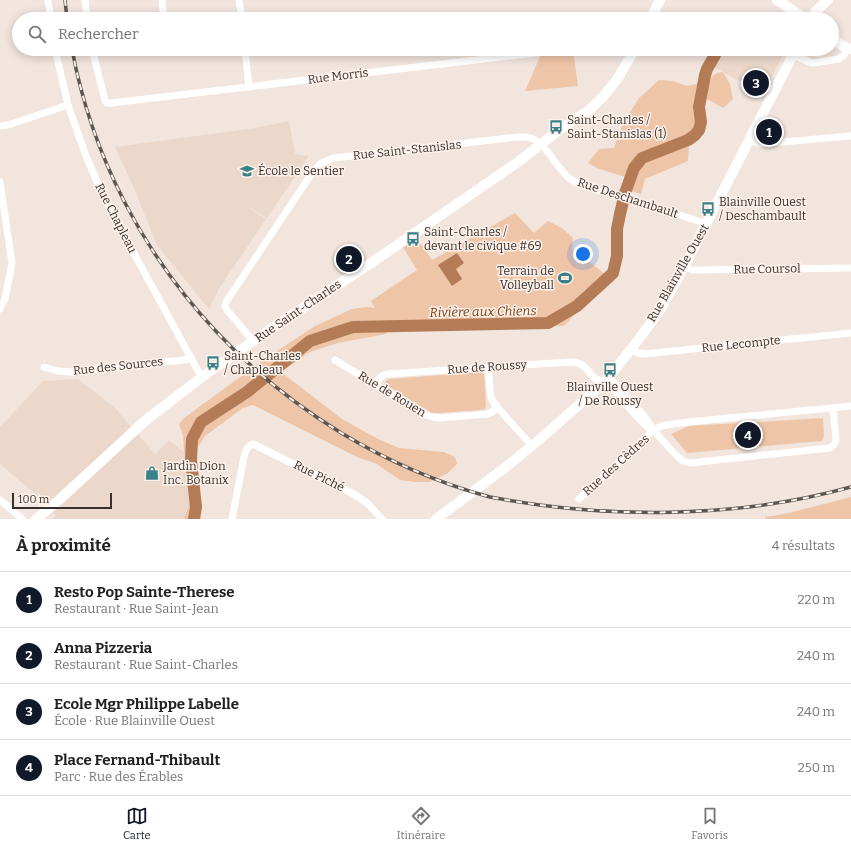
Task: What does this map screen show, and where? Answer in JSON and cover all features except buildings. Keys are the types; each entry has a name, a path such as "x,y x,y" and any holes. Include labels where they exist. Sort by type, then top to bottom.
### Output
{"street":[{"path":"48,0 49,12"},
{"path":"85,0 86,12"},
{"path":"162,0 163,12"},
{"path":"239,0 241,12"},
{"path":"654,12 660,0"},
{"path":"777,0 795,12"},
{"path":"815,12 828,0"},
{"path":"801,56 813,63 839,59 850,49 839,42"},
{"name":"Rue Chapleau","path":"57,56 68,106 86,156 106,202 202,376"},
{"name":"Rue Morris","path":"94,56 104,98 107,103 510,56"},
{"path":"246,56 250,87"},
{"name":"Rue Saint-Charles","path":"36,519 59,500 146,420 202,376 377,259 588,111 599,101 618,78 630,56"},
{"name":"Rue Blainville Ouest","path":"436,519 532,446 602,381 632,348 659,312 684,268 793,56"},
{"path":"0,126 8,125 68,106"},
{"path":"750,140 760,144 851,136"},
{"name":"Rue Saint-Stanislas","path":"253,341 227,310 225,306 226,302 305,183 321,163 337,157 527,137 532,138 541,145"},
{"name":"Rue Deschambault","path":"541,145 564,173 573,181 585,187 674,213 706,225"},
{"path":"0,182 2,206 12,263 5,299 0,309"},
{"name":"Rue Coursol","path":"684,268 693,270 851,268"},
{"name":"Rue Lecompte","path":"632,348 638,353 644,354 851,333"},
{"name":"Rue des Sources","path":"44,367 56,371 71,372 192,359"},
{"name":"Rue de Rouen","path":"336,360 426,415 435,418 488,414 497,407"},
{"name":"Rue de Roussy","path":"375,384 379,378 384,375 574,362 582,364 602,381 615,383 646,418 654,431 680,459 690,463 832,447 836,440 833,408"},
{"path":"488,367 491,398 497,407 532,446"},
{"path":"654,431 660,427 672,424 851,406"},
{"name":"Rue des Cèdres","path":"579,499 654,431"},
{"name":"Rue Piché","path":"232,519 244,457 246,450 253,444 354,494 367,503 382,519"},
{"path":"0,500 22,519"}],"shaded area":[{"path":"540,56 574,56 578,86 525,91"},
{"path":"719,56 782,56 763,94 714,67"},
{"path":"723,72 730,84 733,99 723,108 707,99 696,114 704,124 699,135 689,146 688,161 645,179 641,194 622,189 625,177 597,168 588,163 599,149 614,148 624,122 639,98 659,80 673,81 687,86 704,82 717,73"},
{"path":"289,121 295,154 309,156 267,218 239,201 266,219 220,287 209,309 157,245 115,147 255,128"},
{"path":"515,213 534,233 548,221 562,228 573,238 572,249 609,277 564,326 389,328 386,334 338,343 310,352 281,372 342,419 378,439 399,448 444,452 455,457 457,464 448,473 430,482 400,480 375,463 359,458 253,405 243,408 205,436 197,448 195,461 200,496 197,519 184,519 191,500 192,488 184,452 183,436 179,424 184,418 265,359 315,326 352,309 367,307 375,308 371,301 417,270 403,247 417,238 432,260"},
{"path":"457,253 464,263 456,269 462,279 452,286 438,265"},
{"path":"481,372 484,374 486,405 485,409 481,410 432,413 388,386 386,383 389,379"},
{"path":"78,379 114,407 155,454 169,440 184,452 192,488 191,500 184,519 52,519 56,516 44,501 0,464 0,427 43,381"},
{"path":"823,418 824,436 822,441 687,453 671,434 689,426"},
{"path":"851,497 851,519 765,519 765,517 789,513"}],"waterway":[{"name":"Rivière aux Chiens","path":"194,519 196,507 191,461 192,439 201,422 247,392 310,341 353,327 548,323 577,306 613,273 617,256 617,229 625,193 634,168 642,158 688,140 699,130 701,122 699,107 705,75 714,56"}],"railway":[{"path":"65,0 66,12"},
{"path":"74,56 93,128 125,202 166,270 217,332 276,387 341,433 413,470 490,497 579,509 625,512 717,510 807,498 851,487"}],"place":[{"name":"Ecole Mgr Philippe Labelle","path":"756,83"},
{"name":"Saint-Charles / Saint-Stanislas (1)","path":"556,127"},
{"name":"Resto Pop Sainte-Therese","path":"769,132"},
{"name":"École le Sentier","path":"247,171"},
{"name":"Blainville Ouest / Deschambault","path":"708,209"},
{"name":"Saint-Charles / devant le civique #69","path":"413,239"},
{"name":"Anna Pizzeria","path":"349,259"},
{"name":"Terrain de Volleyball","path":"565,278"},
{"name":"Saint-Charles / Chapleau","path":"213,363"},
{"name":"Blainville Ouest / De Roussy","path":"610,370"},
{"name":"Place Fernand-Thibault","path":"748,435"},
{"name":"Jardin Dion Inc. Botanix","path":"152,473"}]}
